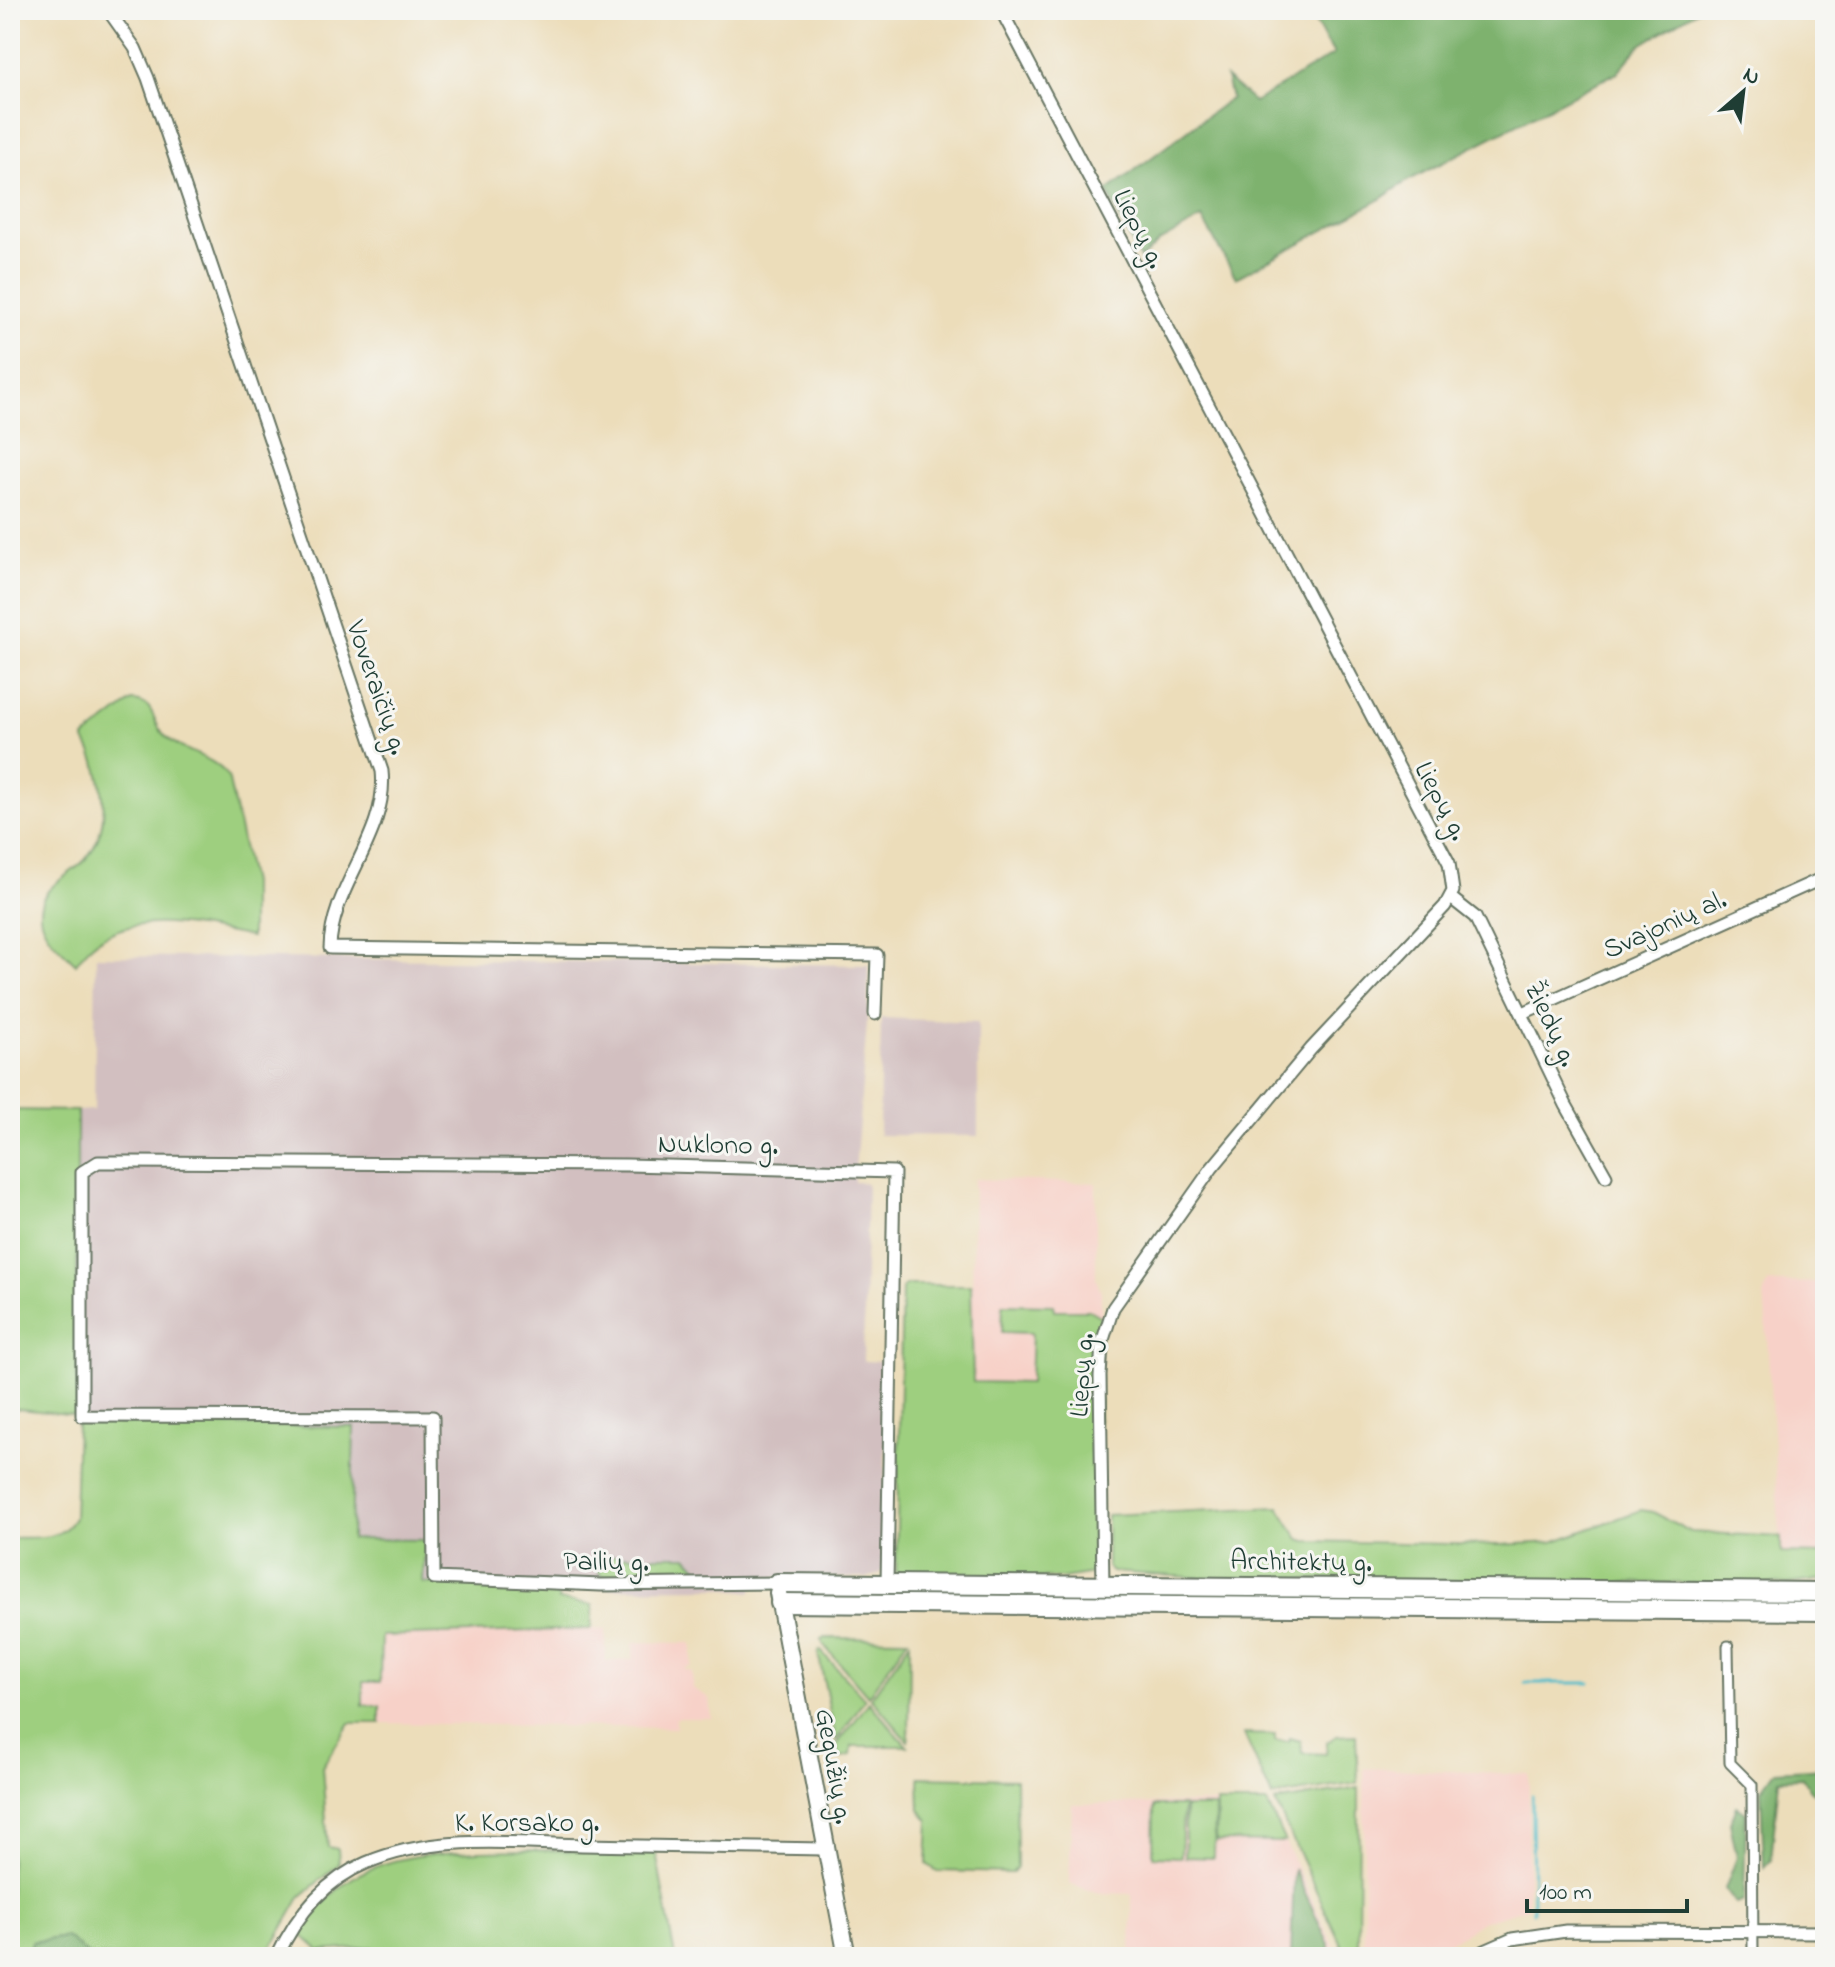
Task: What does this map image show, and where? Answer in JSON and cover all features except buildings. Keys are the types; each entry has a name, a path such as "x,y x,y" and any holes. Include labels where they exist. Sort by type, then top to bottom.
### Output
{"main road":[{"name":"Architektų g.","path":"777,1583 1103,1586 1286,1597 1825,1611"},
{"name":"Gegužių g.","path":"777,1583 824,1849 847,1957"},
{"name":"Architektų g.","path":"780,1603 1825,1592"}],"street":[{"name":"Voveraičių g.","path":"108,10 135,48 148,78 382,771 382,798 334,915 330,948 877,955 875,1014"},
{"name":"Liepų g.","path":"1001,10 1446,855 1454,882 1451,898 1311,1049 1236,1137 1113,1308 1102,1343 1100,1376 1103,1586"},
{"name":"Svajonių al.","path":"1523,1013 1825,877"},
{"name":"Žiedų g.","path":"1451,898 1475,917 1566,1105 1606,1176"},
{"name":"Nuklono g.","path":"434,1578 433,1417 82,1416 82,1172 98,1162 129,1162 628,1165 894,1172 887,1583"},
{"name":"Pailių g.","path":"434,1578 601,1585 777,1583"},
{"path":"1728,1646 1730,1763 1752,1785 1753,1957"},
{"name":"K. Korsako g.","path":"277,1957 305,1909 327,1886 367,1862 421,1847 484,1843 824,1849"},
{"path":"1471,1957 1512,1939 1540,1933 1825,1932"}],"shaded area":[{"path":"96,956 868,965 868,1011 854,1182 867,1183 863,1361 886,1362 884,1567 881,1573 867,1578 754,1577 752,1592 720,1588 558,1589 423,1583 425,1540 350,1539 245,1427 77,1423 77,1111 94,1110"},
{"path":"881,1018 978,1022 978,1136 879,1135"},
{"path":"974,1179 1096,1183 1096,1279 1101,1292 1101,1317 1089,1310 1054,1310 1054,1305 1032,1333 1030,1384 973,1382 971,1376"},
{"path":"1825,1282 1825,1554 1781,1553 1764,1292 1769,1283"},
{"path":"606,1629 606,1661 633,1660 633,1642 692,1643 692,1666 684,1669 692,1672 693,1688 709,1698 711,1718 676,1718 676,1728 380,1723 380,1706 363,1705 363,1682 380,1682 381,1636"},
{"path":"1364,1768 1529,1774 1528,1908 1484,1921 1425,1957 1364,1957"},
{"path":"1267,1803 1339,1957 1131,1957 1132,1894 1096,1893 1069,1883 1072,1804"}],"green space":[{"path":"1308,10 1381,10 1385,16 1441,10 1698,10 1639,46 1618,72 1409,180 1376,202 1236,278 1202,218 1159,242 1140,259 1107,191 1231,98 1226,78 1254,102 1334,54"},
{"path":"132,701 149,708 164,735 171,741 213,763 228,776 251,883 251,937 180,925 132,926 111,933 92,945 76,964 44,929 41,905 49,890 85,860 100,831 103,815 101,783 84,738"},
{"path":"10,1110 77,1111 77,1415 10,1408"},
{"path":"905,1285 971,1285 973,1382 1030,1383 1032,1333 1002,1332 1003,1304 1054,1305 1055,1310 1089,1310 1101,1317 1096,1493 1099,1567 1093,1573 1063,1578 902,1576 896,1573 902,1289"},
{"path":"77,1423 354,1427 351,1539 425,1540 423,1583 558,1589 559,1600 593,1605 591,1629 381,1636 380,1682 363,1682 363,1705 380,1706 380,1723 350,1723 322,1767 328,1847 338,1849 339,1864 301,1896 266,1957 91,1957 66,1937 32,1942 29,1957 10,1957 10,1538 55,1535 69,1526 74,1518"},
{"path":"1279,1507 1299,1539 1306,1541 1500,1545 1553,1542 1641,1510 1653,1512 1691,1532 1781,1537 1781,1553 1825,1554 1825,1579 1789,1584 1219,1579 1112,1572 1107,1567 1107,1515"},
{"path":"604,1556 687,1556 703,1574 701,1577 601,1576 594,1560"},
{"path":"804,1589 1277,1595 1277,1597 805,1595"},
{"path":"1290,1595 1825,1599 1825,1603 1293,1598"},
{"path":"822,1639 908,1639 868,1696 823,1644"},
{"path":"910,1642 909,1736 908,1741 871,1698"},
{"path":"820,1650 865,1699 836,1741 818,1652"},
{"path":"869,1702 907,1746 852,1746 851,1755 839,1758 836,1746"},
{"path":"1244,1734 1275,1735 1275,1741 1288,1741 1289,1738 1301,1741 1302,1753 1326,1754 1327,1742 1337,1736 1356,1735 1358,1783 1272,1797"},
{"path":"1825,1768 1825,1793 1813,1793 1802,1778 1779,1779 1771,1860 1764,1868 1761,1790 1775,1771"},
{"path":"919,1777 1016,1779 1017,1867 1012,1873 937,1871 927,1864 929,1820 920,1810"},
{"path":"1359,1788 1358,1957 1347,1957 1275,1802"},
{"path":"1217,1803 1267,1803 1285,1842 1216,1841"},
{"path":"1154,1806 1183,1806 1181,1857 1153,1856"},
{"path":"1737,1806 1746,1812 1744,1901 1736,1904 1725,1889 1737,1857 1730,1823"},
{"path":"1185,1807 1215,1807 1214,1858 1185,1857"},
{"path":"469,1851 656,1853 675,1957 389,1957 372,1947 320,1951 298,1932 351,1879 393,1861"},
{"path":"1294,1869 1329,1944 1329,1957 1291,1957"},
{"path":"66,1937 91,1957 29,1957 32,1942"}],"waterway":[{"path":"1525,1683 1590,1683"},
{"path":"1532,1796 1533,1912"}]}
